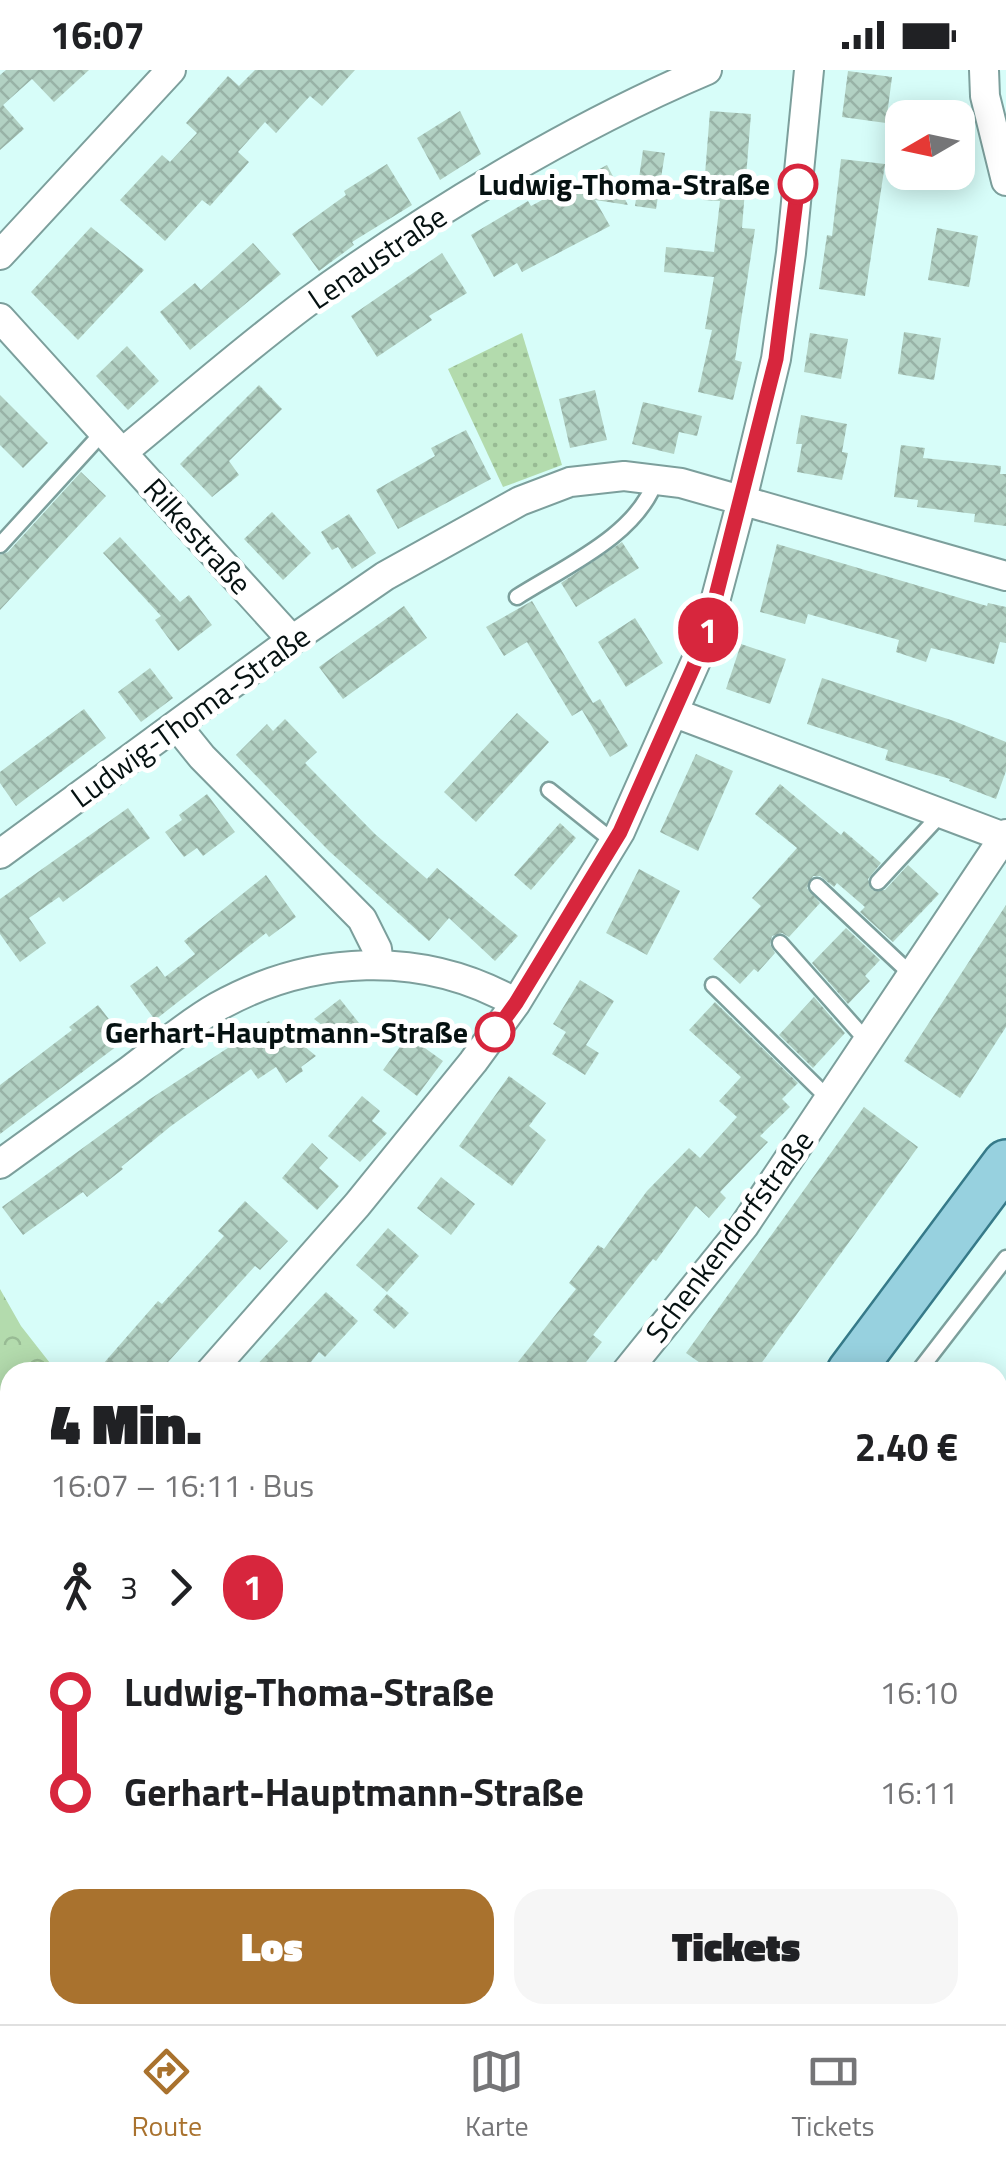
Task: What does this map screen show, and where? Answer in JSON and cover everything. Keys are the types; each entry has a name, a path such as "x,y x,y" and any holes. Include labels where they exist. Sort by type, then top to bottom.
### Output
{"main road":[{"path":"857,1362 1006,1163"}],"street":[{"path":"0,256 172,70"},
{"name":"Lenaustraße","path":"114,441 374,256 532,158 707,70"},
{"path":"219,1362 358,1205 516,1003 614,842 674,713 704,643 776,359 809,70"},
{"path":"984,70 986,96 1006,180"},
{"name":"Rilkestraße","path":"0,318 292,640"},
{"name":"Ludwig-Thoma-Straße","path":"0,854 292,640 386,576 532,495 597,478 656,478 1006,576"},
{"path":"674,713 1005,835"},
{"path":"177,726 202,757 362,919 377,949 379,964"},
{"name":"Schenkendorfstraße","path":"634,1362 744,1226 1005,835"},
{"path":"0,1164 212,1010 242,994 309,970 379,964 438,973 490,988 516,1003"}],"lane":[{"path":"0,545 114,441"},
{"path":"517,597 620,531 650,497 656,478"},
{"path":"549,790 614,842"},
{"path":"878,882 941,814"},
{"path":"816,886 912,975"},
{"path":"780,943 868,1042"},
{"name":"Schenkendorfstraße","path":"714,984 829,1098"},
{"path":"926,1362 1006,1258"}],"green space":[{"path":"522,333 562,465 503,487 448,369"},
{"path":"0,1289 21,1326 49,1362 0,1362"}],"building":[{"path":"6,70 89,70 54,102 32,79 3,105 24,129 0,150 0,75"},
{"path":"255,70 355,70 322,106 310,96 276,133 265,122 238,152 249,162 210,206 202,200 165,241 120,200 162,155 170,162 197,133 186,123 228,76 239,86"},
{"path":"848,71 892,77 889,100 885,100 885,123 842,117"},
{"path":"460,111 481,154 440,180 417,138"},
{"path":"710,111 751,114 742,228 755,229 735,360 742,362 733,400 698,392 712,330 705,329 714,277 664,272 666,247 714,252 720,201 703,200"},
{"path":"643,150 665,153 656,209 635,206"},
{"path":"841,159 885,164 865,296 819,289 827,235 832,236"},
{"path":"387,164 412,205 352,242 354,245 319,271 292,234 346,195 344,191"},
{"path":"607,165 628,205 595,200 610,226 522,272 517,263 494,277 471,235 528,201 531,206"},
{"path":"91,227 144,270 78,340 31,292"},
{"path":"937,228 978,236 969,287 928,280"},
{"path":"253,243 281,274 190,350 160,312 195,283 201,290"},
{"path":"442,253 467,293 429,316 432,320 377,357 351,316"},
{"path":"904,332 941,338 934,380 898,374"},
{"path":"810,333 848,339 841,379 804,372"},
{"path":"127,346 159,381 128,410 96,376"},
{"path":"259,385 282,409 229,461 239,475 212,497 180,464"},
{"path":"595,390 607,440 570,448 559,399"},
{"path":"0,395 48,443 23,468 0,445"},
{"path":"643,402 702,416 697,436 679,432 674,454 632,444"},
{"path":"801,415 847,424 842,452 848,453 842,480 797,472 802,444 796,444"},
{"path":"466,430 491,479 398,529 376,490 435,456 431,448"},
{"path":"901,445 925,448 923,458 1001,466 1000,474 1006,474 1006,526 974,522 975,514 917,507 918,500 894,497"},
{"path":"81,472 106,496 0,610 0,555 8,552"},
{"path":"272,512 311,553 283,580 244,539"},
{"path":"349,514 376,553 352,569 338,547 332,550 321,532"},
{"path":"120,537 180,602 189,595 212,625 178,651 155,620 161,616 103,553"},
{"path":"622,542 639,568 576,607 561,583"},
{"path":"777,544 987,606 988,603 1006,607 1006,643 1000,642 994,664 931,648 926,662 896,652 899,640 808,614 805,624 760,612"},
{"path":"532,601 593,703 600,699 628,746 610,757 582,710 572,716 527,642 504,656 486,627"},
{"path":"404,606 427,638 343,699 319,667"},
{"path":"635,618 663,663 626,687 598,642"},
{"path":"741,644 786,659 770,704 726,689"},
{"path":"150,668 173,698 141,722 118,692"},
{"path":"822,678 1006,742 1006,771 996,799 950,779 885,760 888,750 807,724"},
{"path":"84,709 106,738 16,806 0,783 0,772"},
{"path":"517,713 549,742 476,822 444,792"},
{"path":"285,719 317,752 305,763 375,834 427,879 437,868 518,936 495,961 449,918 429,941 329,851 236,755 267,724 273,731"},
{"path":"696,754 733,771 698,851 660,832"},
{"path":"780,784 881,863 868,879 872,890 885,890 908,865 939,894 893,942 860,912 865,907 837,883 834,887 820,876 813,876 807,888 820,903 789,937 782,933 772,936 770,944 775,953 740,984 713,959 761,906 752,898 797,848 755,814"},
{"path":"207,794 235,832 203,856 197,848 184,857 165,832 182,820 179,815"},
{"path":"128,808 150,838 63,902 59,897 29,918 46,943 20,962 0,934 0,899"},
{"path":"560,823 576,838 531,890 514,875"},
{"path":"639,869 680,891 647,955 606,933"},
{"path":"266,875 296,917 269,937 266,933 155,1020 130,986 157,966 165,977 195,954 184,941"},
{"path":"1006,905 1006,1027 960,1098 904,1061"},
{"path":"846,928 880,960 865,976 870,981 848,1004 812,963"},
{"path":"580,980 614,1001 586,1045 599,1053 585,1075 552,1054 566,1032 553,1024"},
{"path":"814,997 845,1033 813,1068 779,1035"},
{"path":"340,999 359,1023 339,1038 314,1019"},
{"path":"715,1002 798,1083 782,1099 790,1107 760,1136 768,1142 720,1192 726,1198 709,1218 696,1206 656,1261 653,1259 593,1335 602,1342 586,1362 518,1362 576,1289 569,1283 598,1245 604,1249 647,1191 689,1148 700,1158 737,1117 719,1101 741,1077 689,1030"},
{"path":"98,1005 125,1040 0,1134 0,1085"},
{"path":"269,1021 283,1042 292,1036 316,1056 301,1067 303,1071 286,1083 276,1067 258,1079 251,1069 171,1126 87,1197 83,1192 23,1235 2,1207 150,1099"},
{"path":"408,1036 443,1061 417,1096 383,1070"},
{"path":"509,1076 546,1103 529,1126 546,1140 512,1186 459,1146"},
{"path":"362,1096 380,1111 372,1121 387,1133 360,1162 328,1136"},
{"path":"864,1107 918,1147 762,1362 699,1362 686,1353"},
{"path":"312,1143 328,1158 319,1168 339,1186 317,1210 282,1178"},
{"path":"441,1177 475,1204 451,1235 417,1208"},
{"path":"245,1201 288,1241 260,1270 255,1266 168,1362 105,1362 158,1301 162,1304 224,1236 218,1231"},
{"path":"388,1228 419,1256 387,1292 356,1265"},
{"path":"326,1292 358,1321 325,1357 319,1352 311,1362 260,1362"},
{"path":"387,1294 409,1313 394,1329 373,1310"}],"bus line":[{"name":"1","path":"495,1032 620,832 704,643 776,359 798,184"}],"place":[{"name":"Ludwig-Thoma-Straße","path":"798,184"},
{"name":"Gerhart-Hauptmann-Straße","path":"495,1032"}]}
